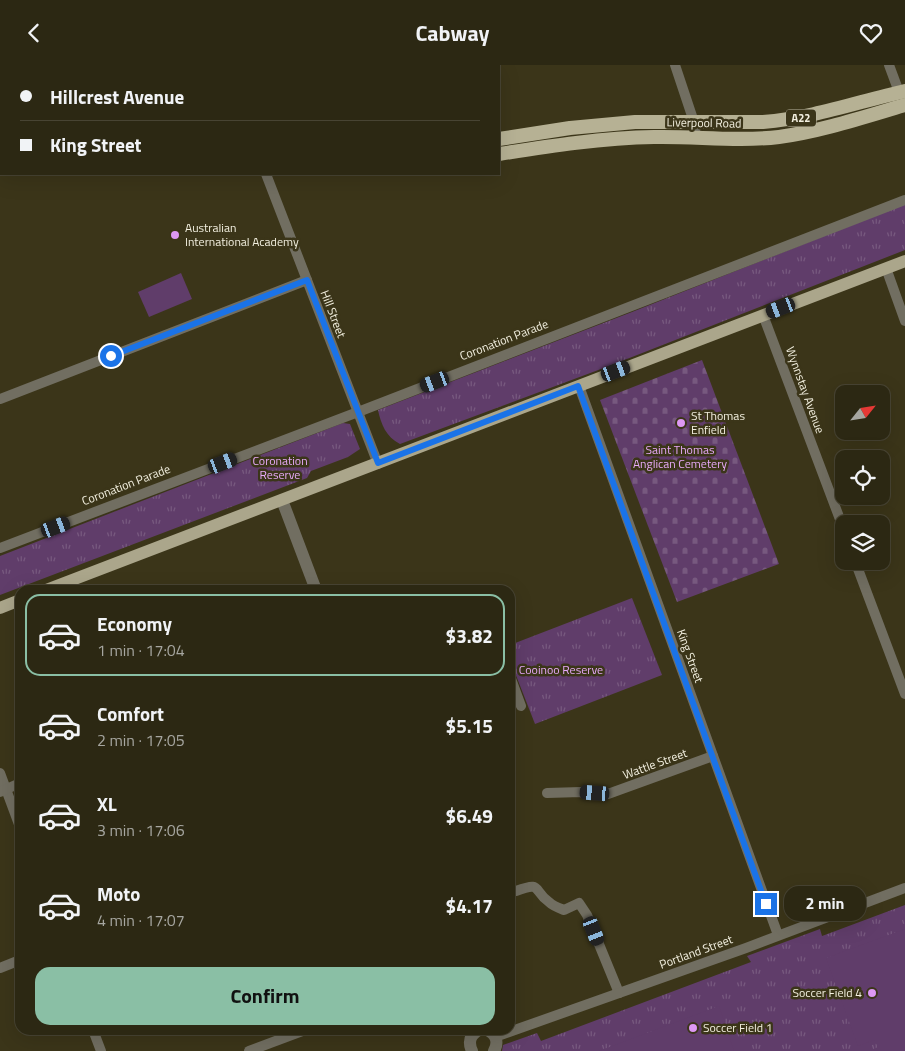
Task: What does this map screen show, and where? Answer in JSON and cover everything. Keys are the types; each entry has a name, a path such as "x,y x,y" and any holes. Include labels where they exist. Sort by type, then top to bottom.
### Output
{"highway":[{"name":"Liverpool Road","path":"500,139 635,122 763,122 800,118 903,96"},
{"name":"Liverpool Road","path":"500,154 581,142 654,137 743,139 779,137 833,125 903,96"}],"main road":[{"path":"59,585 905,261"},
{"path":"0,608 15,602"}],"street":[{"path":"674,65 699,139"},
{"path":"889,65 903,96"},
{"name":"Hill Street","path":"266,175 378,463"},
{"name":"Coronation Parade","path":"0,548 358,412 905,200"},
{"path":"886,268 905,321"},
{"path":"0,399 307,280"},
{"name":"Wynnstay Avenue","path":"763,315 838,515"},
{"name":"King Street","path":"578,386 778,935"},
{"path":"282,500 314,585"},
{"path":"859,570 905,694"},
{"path":"515,690 521,706"},
{"name":"Wattle Street","path":"547,793 581,792 608,794 713,756"},
{"path":"0,773 3,790 15,816"},
{"path":"3,790 15,785"},
{"path":"516,891 530,886 537,887 548,902 564,910 579,903 587,915 619,993"},
{"name":"Portland Street","path":"515,1026 619,993 905,888"},
{"path":"0,968 15,962"},
{"path":"95,1035 101,1051"},
{"path":"249,1051 291,1035"},
{"path":"470,1050 470,1039 472,1035"},
{"path":"492,1035 496,1045 494,1051"}],"green space":[{"path":"905,204 905,250 609,366 400,444 391,438 383,425 378,410"},
{"path":"181,273 192,299 149,317 138,292"},
{"name":"Saint Thomas Anglican Cemetery","path":"702,360 779,564 677,602 600,400"},
{"name":"Coronation Reserve","path":"343,423 350,424 360,449 348,457 311,471 307,478 26,585 15,585 15,589 0,595 0,556"},
{"name":"Cooinoo Reserve","path":"632,598 662,675 535,724 515,673 515,643"},
{"path":"905,905 905,1051 502,1051 503,1045 537,1033 541,1041 751,962 747,956 820,929 822,936"},
{"name":"Soccer Field 4","path":"905,929 905,1051 870,1051 878,1047 874,1040 858,1046 826,958"},
{"name":"Soccer Field 1","path":"719,1006 734,1051 599,1051"}],"place":[{"name":"Australian International Academy","path":"175,235"},
{"name":"St Thomas Enfield","path":"681,423"},
{"name":"Soccer Field 4","path":"872,993"},
{"name":"Soccer Field 1","path":"693,1028"}],"route":[{"path":"111,356 307,280 378,463 578,386 766,904"}]}
